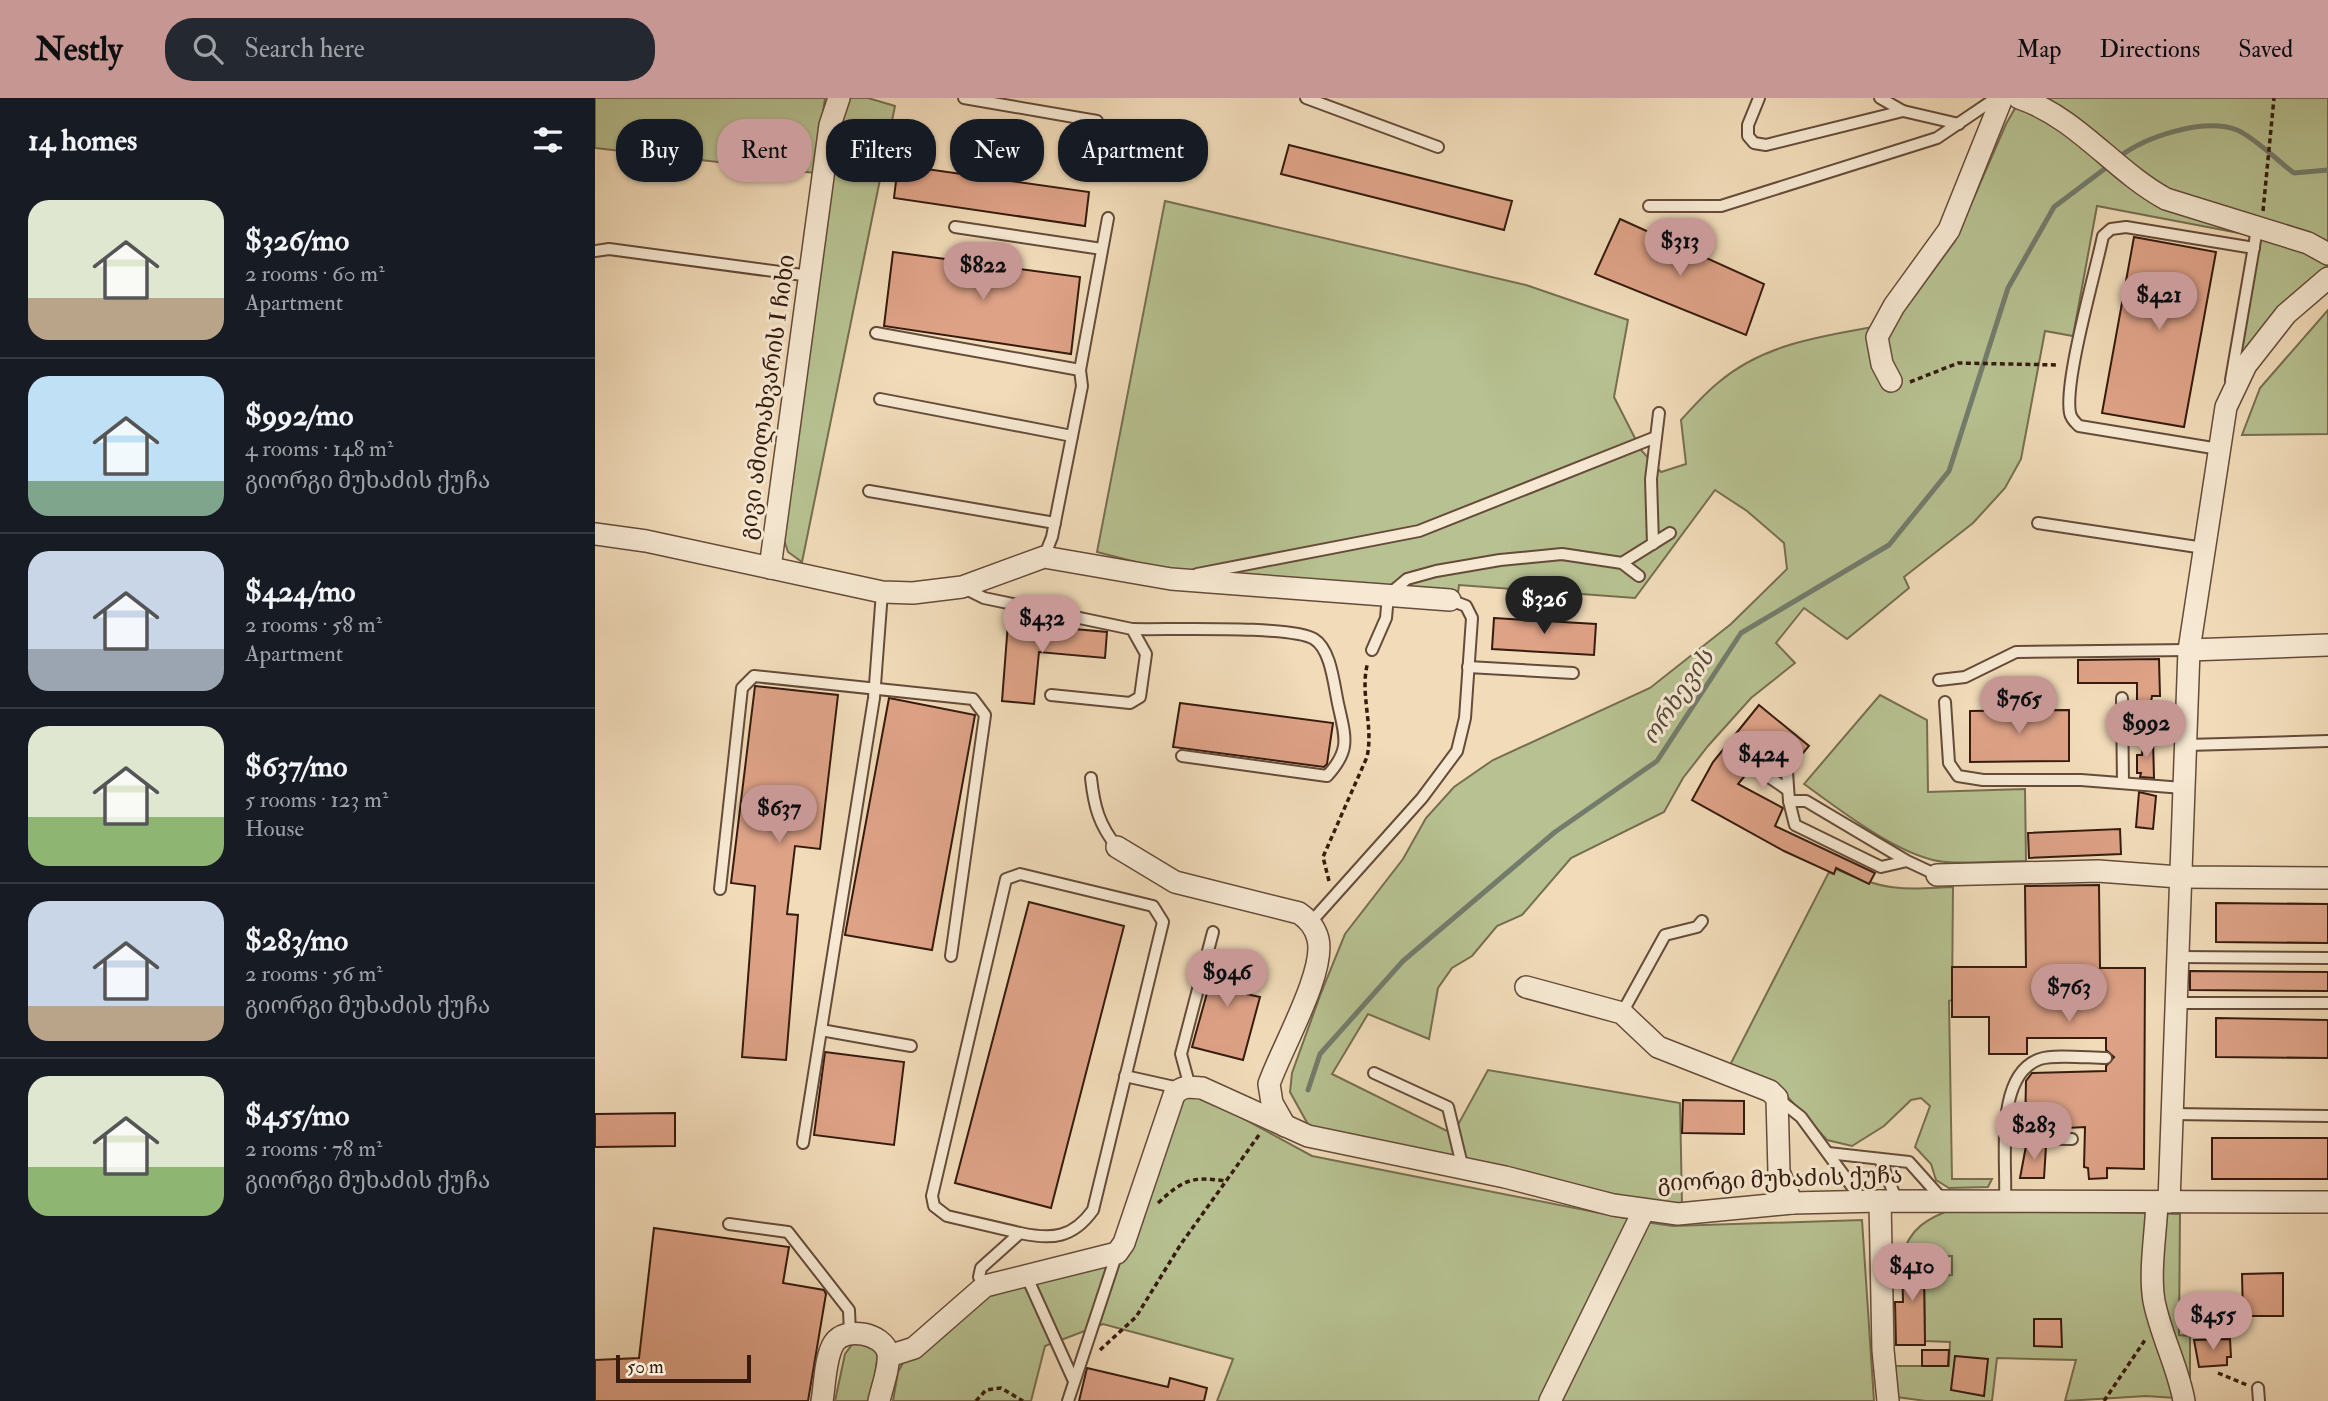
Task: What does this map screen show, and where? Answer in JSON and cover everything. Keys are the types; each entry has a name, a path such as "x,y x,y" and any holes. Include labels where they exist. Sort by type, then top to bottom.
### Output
{"street":[{"name":"გივი ამილახვარის I ჩიხი","path":"595,534 646,541 771,568 830,125 839,98"},
{"path":"1891,381 1882,364 1877,337 1894,306 1949,230 2002,98"},
{"path":"2019,98 2063,118 2157,195 2255,239 2308,243 2328,254"},
{"path":"2184,1401 2153,1297 2171,1114 2189,650 2226,407 2246,365 2286,314 2328,278"},
{"path":"771,568 882,592 913,593 962,587 1044,557 1171,579 1450,600"},
{"path":"2189,650 2328,645"},
{"path":"1117,848 1175,882 1299,913 1311,922 1318,939 1315,974 1269,1084 1278,1123"},
{"path":"1937,874 2098,871 2179,877 2328,878"},
{"path":"1526,987 1622,1013 1658,1047 1761,1085 1777,1098 1779,1172 1792,1203"},
{"path":"889,1356 914,1348 985,1286 1117,1253 1124,1243 1174,1095 1191,1088"},
{"name":"გიორგი მუხაძის ქუჩა","path":"1191,1088 1308,1136 1644,1210 1678,1214 1792,1203 1880,1201 2005,1199 2328,1202"},
{"path":"1880,1201 1883,1350 1888,1401"},
{"path":"1550,1401 1644,1210"},
{"path":"822,1401 833,1345 840,1336 851,1334 876,1338 885,1346 889,1356 879,1401"}],"lane":[{"path":"964,98 1085,119"},
{"path":"1306,98 1438,147"},
{"path":"1759,98 1748,125 1748,136 1754,143 1766,145 1903,111"},
{"path":"1880,98 1903,111 1959,124"},
{"path":"1649,205 1721,206 1937,138 1996,98"},
{"path":"1044,557 1055,523 1082,386 1080,370 1108,218"},
{"path":"954,227 1102,249"},
{"path":"2219,449 2080,426 2071,418 2075,365 2103,236 2111,229 2126,227 2255,239 2226,407"},
{"path":"595,251 609,249 810,276"},
{"path":"876,333 1080,370"},
{"path":"880,399 1072,436"},
{"path":"1653,544 1651,479 1659,412"},
{"path":"1171,579 1419,531 1656,437"},
{"path":"869,491 1055,523"},
{"path":"2038,523 2204,548"},
{"path":"1622,564 1671,533"},
{"path":"1372,650 1386,618 1388,595 1407,579 1500,560 1562,554 1622,564 1639,576"},
{"path":"962,587 984,598 1132,629 1288,631 1314,639 1326,654 1345,734 1342,760 1327,776 1182,756"},
{"path":"803,1143 875,689 882,592"},
{"path":"1311,922 1422,798 1457,751 1465,718 1472,618 1466,606 1450,600"},
{"path":"1051,695 1130,703 1140,696 1146,654 1132,629"},
{"path":"1939,680 1965,677 2016,652 2189,650"},
{"path":"1468,667 1573,673"},
{"path":"720,889 742,688 754,676 974,699 985,715 951,956"},
{"path":"2122,698 2123,783"},
{"path":"1945,702 1949,763 1958,776 1983,780 2081,780 2183,789"},
{"path":"2187,745 2328,741"},
{"path":"1787,772 1795,825 1881,867 1907,861"},
{"path":"1766,775 1789,795 1806,801 1907,861 1937,874"},
{"path":"1091,778 1094,808 1102,829 1117,848"},
{"path":"1020,874 1153,906 1163,922 1125,1076 1093,1210 1073,1232 1044,1238 947,1216 935,1206 932,1196 1006,879 1020,874"},
{"path":"1622,1013 1665,934 1697,927 1702,920"},
{"path":"1125,1076 1191,1088 1181,1054 1213,932"},
{"path":"2178,957 2328,958"},
{"path":"2177,1003 2328,1003"},
{"path":"821,1030 911,1046"},
{"path":"2005,1199 2008,1094 2016,1075 2040,1059 2106,1058"},
{"path":"1374,1073 1448,1107 1463,1169"},
{"path":"1777,1098 1801,1116 1828,1153 1880,1201"},
{"path":"2171,1114 2328,1116"},
{"path":"2007,1138 2072,1139"},
{"path":"1828,1153 1909,1162 1943,1200"},
{"path":"1880,1158 1880,1201"},
{"path":"729,1224 788,1232 849,1310 851,1334"},
{"path":"985,1286 979,1277 981,1268 1020,1233"},
{"path":"1068,1401 1073,1379 1117,1253"},
{"path":"1026,1275 1073,1379"}],"path":[{"path":"2255,239 2263,209 2274,98"},
{"path":"1891,381 1912,382 1958,363 2075,365"},
{"path":"1082,1353 1095,1353 1136,1317 1151,1289 1225,1181 1278,1123"},
{"path":"1134,1214 1157,1204 1181,1182 1201,1178 1225,1181"},
{"path":"2103,1401 2158,1321"},
{"path":"2218,1373 2259,1393"},
{"path":"976,1401 986,1390 1001,1388 1023,1401"}],"green space":[{"path":"595,98 825,98 815,173 812,173 812,119 717,119 717,162 703,160 703,119 616,119 616,150 595,148"},
{"path":"846,98 868,98 895,106 892,119 836,119 837,112"},
{"path":"2021,98 2328,98 2328,267 2281,305 2237,369 2260,237 2097,206 2073,336 2045,331 2021,459 2005,488 1973,523 1904,577 1909,588 1847,639 1804,608 1776,643 1795,663 1751,698 1708,746 1683,778 1664,812 1571,858 1522,915 1497,926 1472,956 1452,968 1438,988 1429,1039 1368,1014 1332,1074 1453,1134 1488,1070 1680,1103 1682,1204 1647,1202 1465,1158 1310,1128 1290,1092 1292,1073 1321,993 1345,934 1403,859 1426,818 1454,787 1493,760 1650,688 1731,624 1787,569 1784,543 1747,511 1715,490 1635,598 1459,585 1458,593 1171,571 1097,552 1165,201 1526,285 1628,320 1614,397 1641,450 1661,472 1686,464 1681,420 1709,391 1738,368 1780,348 1803,341 1895,323 1955,241 2006,124"},
{"path":"828,182 880,182 802,562 788,552 783,537"},
{"path":"2328,310 2328,434 2242,435 2260,388"},
{"path":"1880,695 1927,720 1928,792 2025,789 2026,861 1955,863 1928,859 1909,852 1872,831 1804,784"},
{"path":"1836,869 1867,882 1893,887 1953,887 1952,1000 1949,1001 1952,1179 1992,1179 1988,1187 1949,1188 1936,1180 1931,1164 1915,1147 1930,1106 1921,1098 1911,1100 1884,1126 1852,1146 1827,1140 1784,1093 1730,1065 1829,872 1833,874"},
{"path":"1191,1095 1202,1096 1312,1156 1645,1222 1673,1226 1862,1220 1874,1401 1217,1401 1233,1359 1103,1324 1045,1346 1031,1401 893,1401 898,1372 905,1359 989,1291 1125,1255 1180,1103"},
{"path":"1955,1208 2180,1214 2179,1335 2190,1336 2190,1399 2146,1396 2065,1401 2076,1360 1997,1358 1992,1401 1926,1401 1897,1397 1895,1366 1949,1366 1950,1342 1925,1341 1924,1276 1952,1275 1952,1256 1902,1257 1909,1239 1921,1225"},
{"path":"854,1342 870,1343 878,1354 871,1401 835,1401 845,1354"}],"building":[{"path":"1289,145 1512,201 1504,230 1281,174"},
{"path":"936,170 950,172 950,182 1018,182 1089,192 1085,226 894,198 896,182 936,182"},
{"path":"1620,219 1764,284 1746,335 1595,274"},
{"path":"2134,237 2216,252 2184,427 2102,413"},
{"path":"893,252 1080,277 1071,354 884,326"},
{"path":"1494,618 1596,624 1594,655 1492,649"},
{"path":"1008,623 1107,632 1105,658 1039,652 1034,704 1002,701"},
{"path":"2159,659 2160,696 2152,696 2151,702 2137,702 2137,683 2078,683 2078,660"},
{"path":"755,686 838,695 820,849 795,846 787,914 798,915 786,1060 742,1057 755,886 731,883"},
{"path":"889,698 975,715 932,950 845,935"},
{"path":"1180,703 1333,723 1327,764 1324,767 1173,747"},
{"path":"1759,705 1809,746 1792,766 1768,748 1738,784 1783,808 1775,826 1875,873 1869,884 1836,868 1834,874 1784,851 1692,800 1713,762"},
{"path":"2069,710 2069,761 1970,762 1970,711"},
{"path":"2143,740 2153,740 2154,778 2140,777 2141,773 2137,773 2137,755 2142,755"},
{"path":"2139,792 2156,796 2153,829 2136,827"},
{"path":"2120,829 2121,854 2029,858 2028,833"},
{"path":"2099,885 2100,968 2145,968 2144,1169 2107,1168 2107,1178 2089,1179 2088,1168 2084,1167 2085,1127 2025,1130 2026,1081 2032,1073 2106,1071 2106,1066 2114,1057 2106,1050 2106,1038 2027,1038 2027,1054 1989,1054 1989,1017 1952,1017 1952,967 2026,967 2025,886"},
{"path":"1029,902 1124,926 1051,1208 955,1183"},
{"path":"2216,903 2328,904 2328,943 2216,942"},
{"path":"1219,950 1251,958 1242,993 1260,997 1243,1060 1192,1047"},
{"path":"2190,971 2328,972 2328,991 2190,990"},
{"path":"2216,1018 2328,1020 2328,1058 2216,1057"},
{"path":"825,1052 904,1062 894,1145 814,1135"},
{"path":"1683,1100 1744,1101 1744,1134 1682,1133"},
{"path":"675,1113 675,1146 595,1147 595,1114"},
{"path":"2212,1138 2328,1138 2328,1179 2212,1179"},
{"path":"2026,1146 2046,1146 2044,1178 2020,1178"},
{"path":"654,1228 789,1247 783,1283 824,1290 826,1294 808,1401 595,1401 595,1360 639,1358"},
{"path":"1902,1257 1929,1257 1930,1276 1924,1276 1925,1345 1896,1345 1895,1302 1903,1302"},
{"path":"2283,1273 2283,1316 2243,1316 2242,1274"},
{"path":"2034,1319 2061,1319 2062,1347 2034,1346"},
{"path":"2230,1339 2231,1357 2227,1357 2227,1365 2199,1367 2194,1340"},
{"path":"1922,1350 1949,1350 1948,1366 1922,1366"},
{"path":"1955,1356 1988,1359 1984,1396 1951,1390"},
{"path":"1087,1368 1168,1387 1170,1378 1207,1388 1204,1401 1079,1401"}],"waterway":[{"name":"ორხევის","path":"2119,157 2159,136 2208,126 2237,130 2294,173 2328,170"},
{"name":"ორხევის","path":"1984,363 2008,288 2054,207 2111,164"},
{"name":"ორხევის","path":"1308,1090 1320,1054 1403,961 1555,832 1657,761 1741,633 1889,545 1949,471 1983,365"}]}
